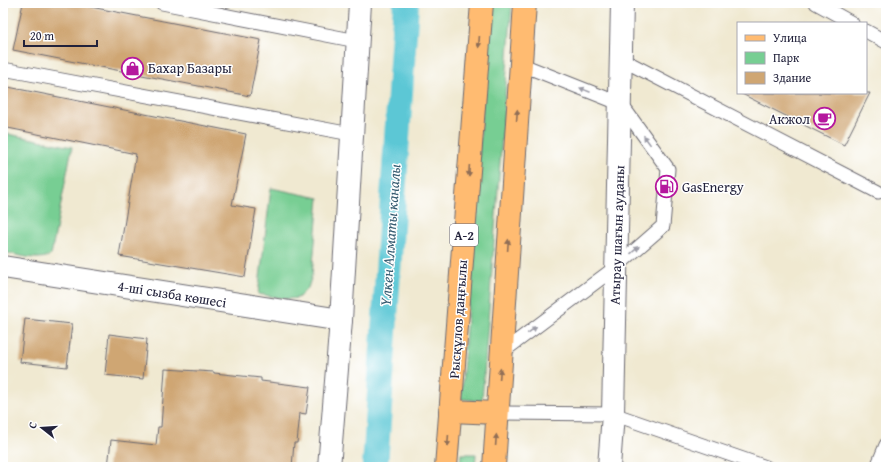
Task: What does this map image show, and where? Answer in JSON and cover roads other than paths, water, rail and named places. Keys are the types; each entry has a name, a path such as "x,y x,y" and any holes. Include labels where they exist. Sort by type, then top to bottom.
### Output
{"main road":[{"name":"Рысқұлов даңғылы","path":"446,467 482,3"},
{"path":"494,467 525,3"},
{"path":"450,411 497,413"}],"street":[{"path":"329,467 341,320 360,3"},
{"name":"Атырау шағын ауданы","path":"609,467 612,414 621,104 622,3"},
{"name":"4-ші сызба көшесі","path":"3,267 341,320"}],"lane":[{"path":"162,3 357,41"},
{"path":"816,3 850,22"},
{"path":"867,32 886,42"},
{"path":"622,59 878,192"},
{"path":"501,353 616,267 663,226 668,169 621,104 520,64"},
{"path":"3,69 351,134"},
{"path":"497,413 612,414 766,467"},
{"path":"877,467 886,446"}],"waterway":[{"name":"Үлкен Алматы каналы","path":"375,467 406,3"}],"place":[{"name":"Бахар Базары","path":"133,68"},
{"name":"Акжол","path":"825,119"},
{"name":"GasEnergy","path":"667,187"}]}
